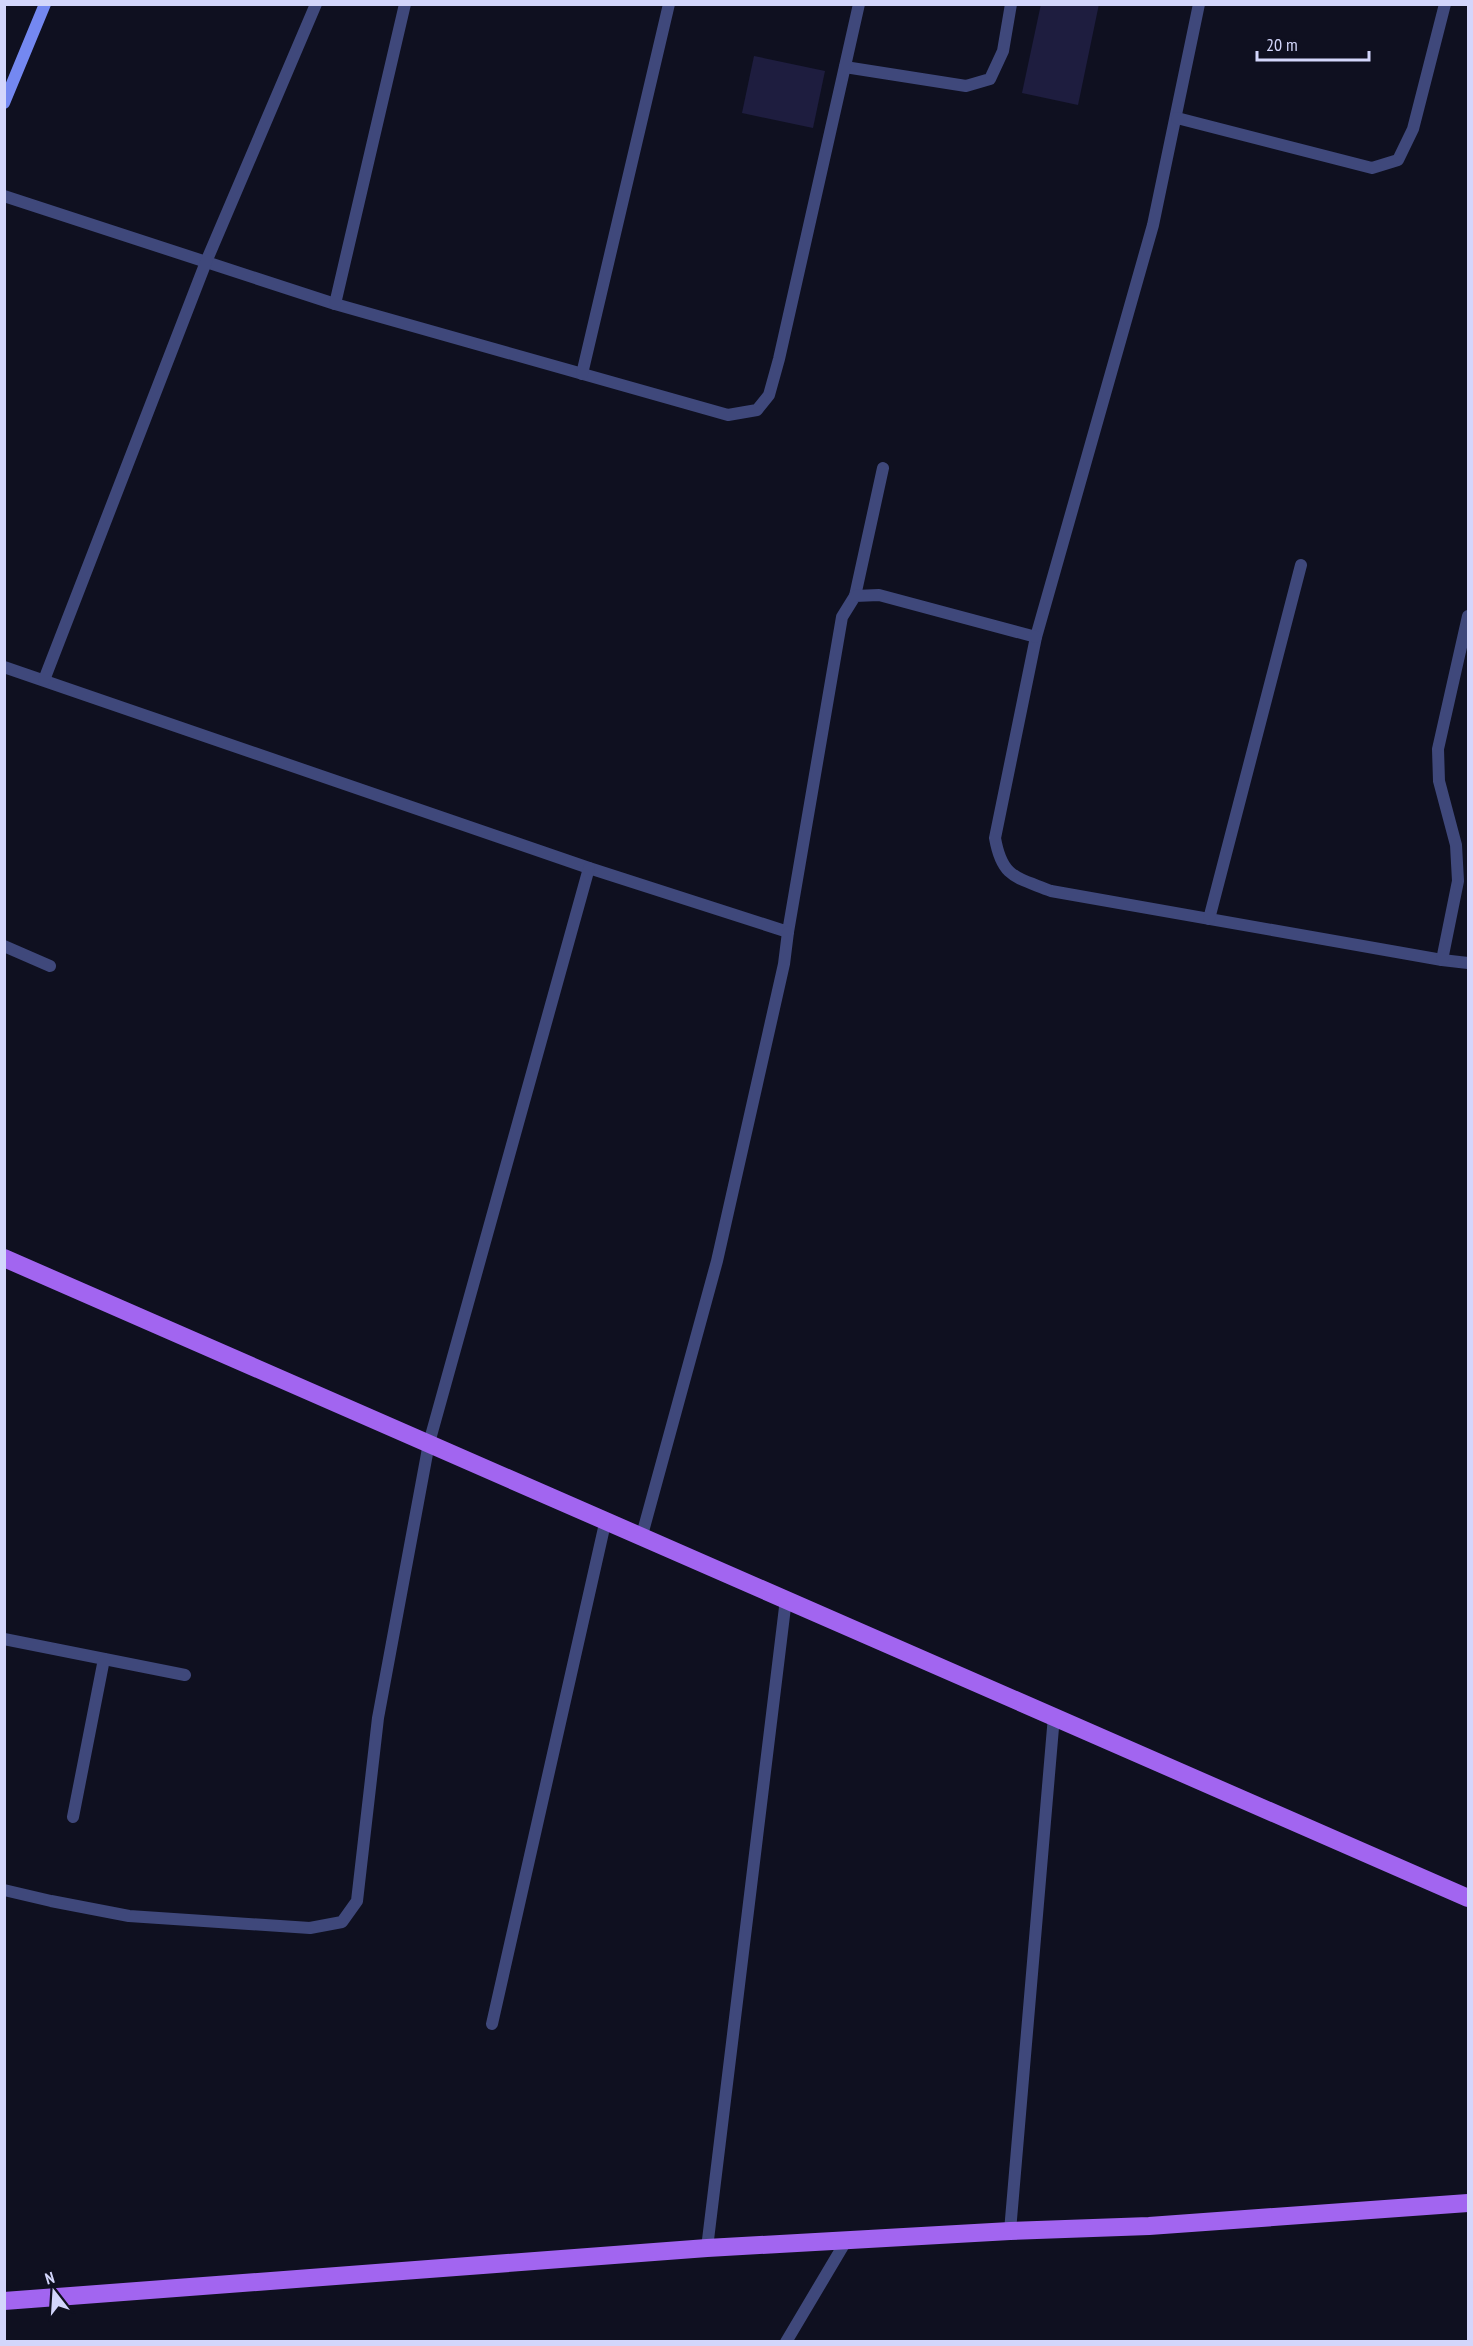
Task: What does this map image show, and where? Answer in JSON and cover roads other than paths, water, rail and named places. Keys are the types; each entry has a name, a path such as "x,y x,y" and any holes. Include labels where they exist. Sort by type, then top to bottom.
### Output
{"main road":[{"path":"4,1258 1468,1898"},
{"path":"4,2301 706,2248 1010,2231 1149,2226 1468,2203"}],"street":[{"path":"4,103 45,4"},
{"path":"44,680 206,262 316,4"},
{"path":"334,304 405,4"},
{"path":"582,374 669,4"},
{"path":"4,196 334,304 728,415 757,410 769,395 859,4"},
{"path":"845,67 966,86 990,79 1003,51 1011,4"},
{"path":"1199,4 1153,225 1036,637 995,838 999,860 1013,875 1051,891 1468,963"},
{"path":"1177,118 1372,168 1398,160 1413,129 1445,4"},
{"path":"642,1535 717,1261 784,964 842,616 855,596 883,468"},
{"path":"1209,919 1301,565"},
{"path":"855,596 879,595 1036,637"},
{"path":"1442,960 1458,881 1456,845 1439,781 1438,749 1468,616"},
{"path":"4,667 589,868 788,932"},
{"path":"4,1890 129,1916 310,1928 342,1922 357,1901 378,1718 429,1443 589,868"},
{"path":"4,946 50,966"},
{"path":"492,2025 606,1520"},
{"path":"706,2248 786,1599"},
{"path":"4,1640 184,1675"},
{"path":"73,1817 104,1659"},
{"path":"1010,2231 1054,1716"},
{"path":"786,2342 846,2241"}]}
